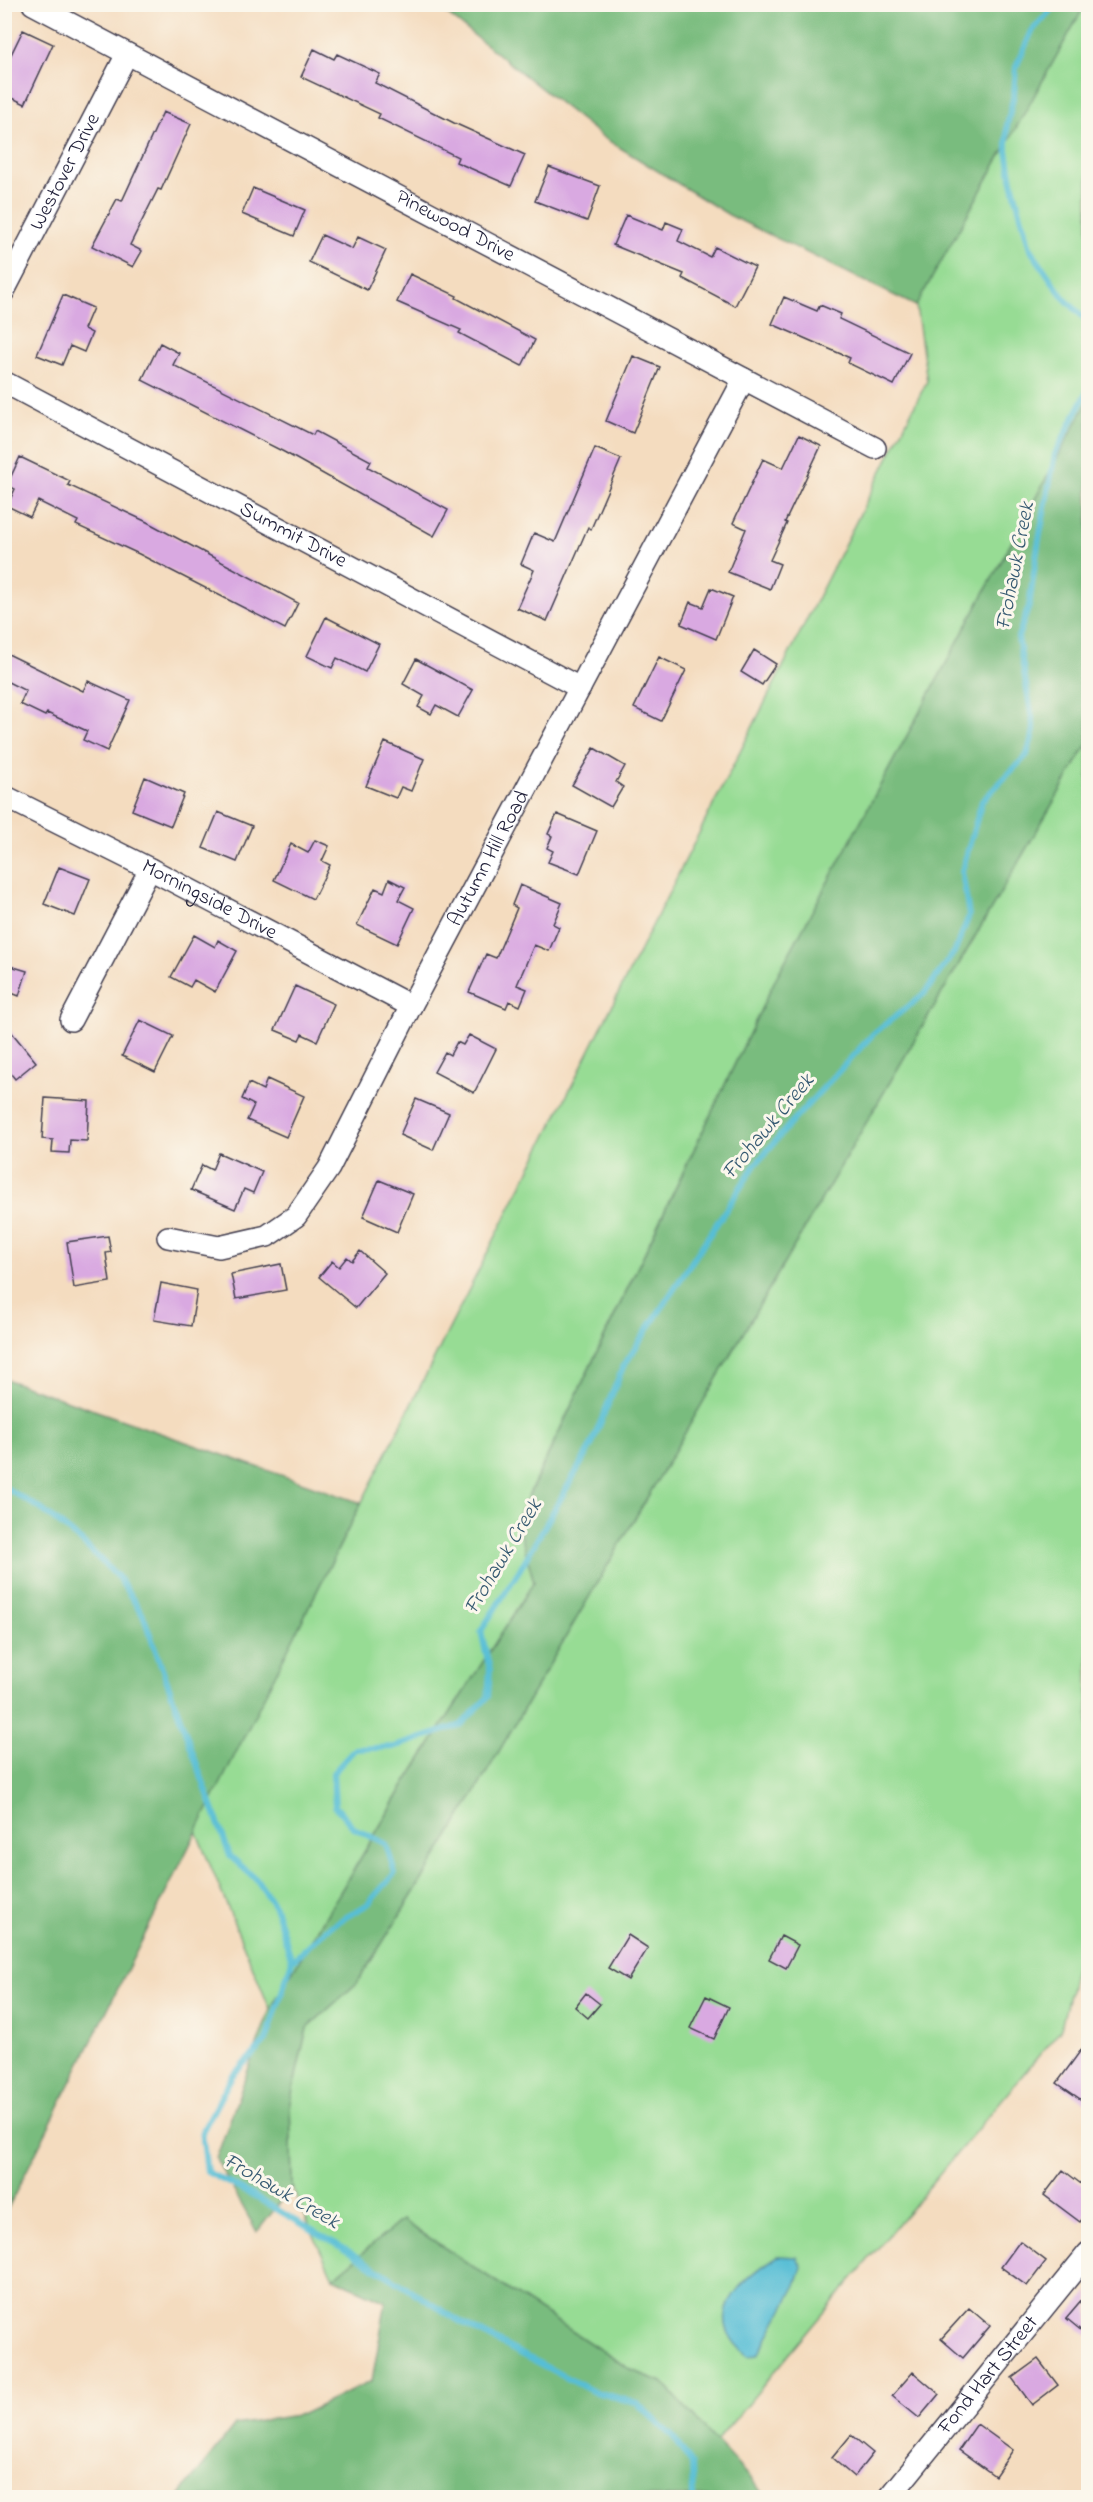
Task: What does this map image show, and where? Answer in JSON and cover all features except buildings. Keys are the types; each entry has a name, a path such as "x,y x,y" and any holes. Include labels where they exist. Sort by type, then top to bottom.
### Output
{"street":[{"name":"Pinewood Drive","path":"33,4 875,448"},
{"name":"Westover Drive","path":"4,291 127,54"},
{"name":"Autumn Hill Road","path":"168,1236 219,1247 267,1236 296,1216 329,1168 411,1006 744,379"},
{"name":"Summit Drive","path":"4,382 580,688"},
{"name":"Morningside Drive","path":"4,796 150,869 411,1006"},
{"path":"70,1020 150,869"},
{"name":"Fond Hart Street","path":"889,2498 1089,2253"}],"green space":[{"path":"438,5 1085,5 916,306 729,215 604,138"},
{"path":"1085,5 1088,5 1088,401 776,978 517,1519 534,1582 407,1781 270,2009 196,1831 927,381 916,306"},
{"path":"1088,401 1088,743 450,1835 357,1983 307,2028 290,2102 292,2187 257,2232 216,2159 270,2009 407,1781 534,1582 517,1520 776,978"},
{"path":"1088,743 1088,1924 1084,1930 1061,2029 716,2442 662,2382 631,2370 402,2220 333,2278 292,2187 290,2102 307,2028 357,1983 450,1835"},
{"path":"4,1379 361,1503 5,2214"},
{"path":"402,2220 631,2370 662,2382 767,2497 178,2497 235,2425 303,2414 372,2381 386,2302 333,2278"}],"water":[{"path":"778,2256 797,2257 802,2267 796,2285 758,2355 748,2356 734,2341 727,2327 726,2314 730,2300 750,2276"}],"waterway":[{"name":"Frohawk Creek","path":"1056,4 1032,31 1016,67 1014,94 1007,125 1007,150 1012,182 1030,249 1063,297 1088,322"},
{"name":"Frohawk Creek","path":"693,2498 692,2464 674,2438 637,2403 592,2391 464,2324 350,2252 252,2195 207,2172 202,2132 232,2076 266,2041 292,1961 328,1928 368,1904 395,1873 386,1844 354,1828 335,1806 333,1773 355,1749 394,1747 461,1725 488,1697 490,1670 481,1631 520,1569 591,1446 623,1367 755,1165 874,1033 924,994 955,951 969,916 962,871 982,801 1027,755 1034,730 1018,637 1029,606 1055,454 1088,390"},
{"path":"4,1487 41,1509 81,1541 118,1577 143,1615 230,1856 257,1880 275,1907 292,1961"}]}
